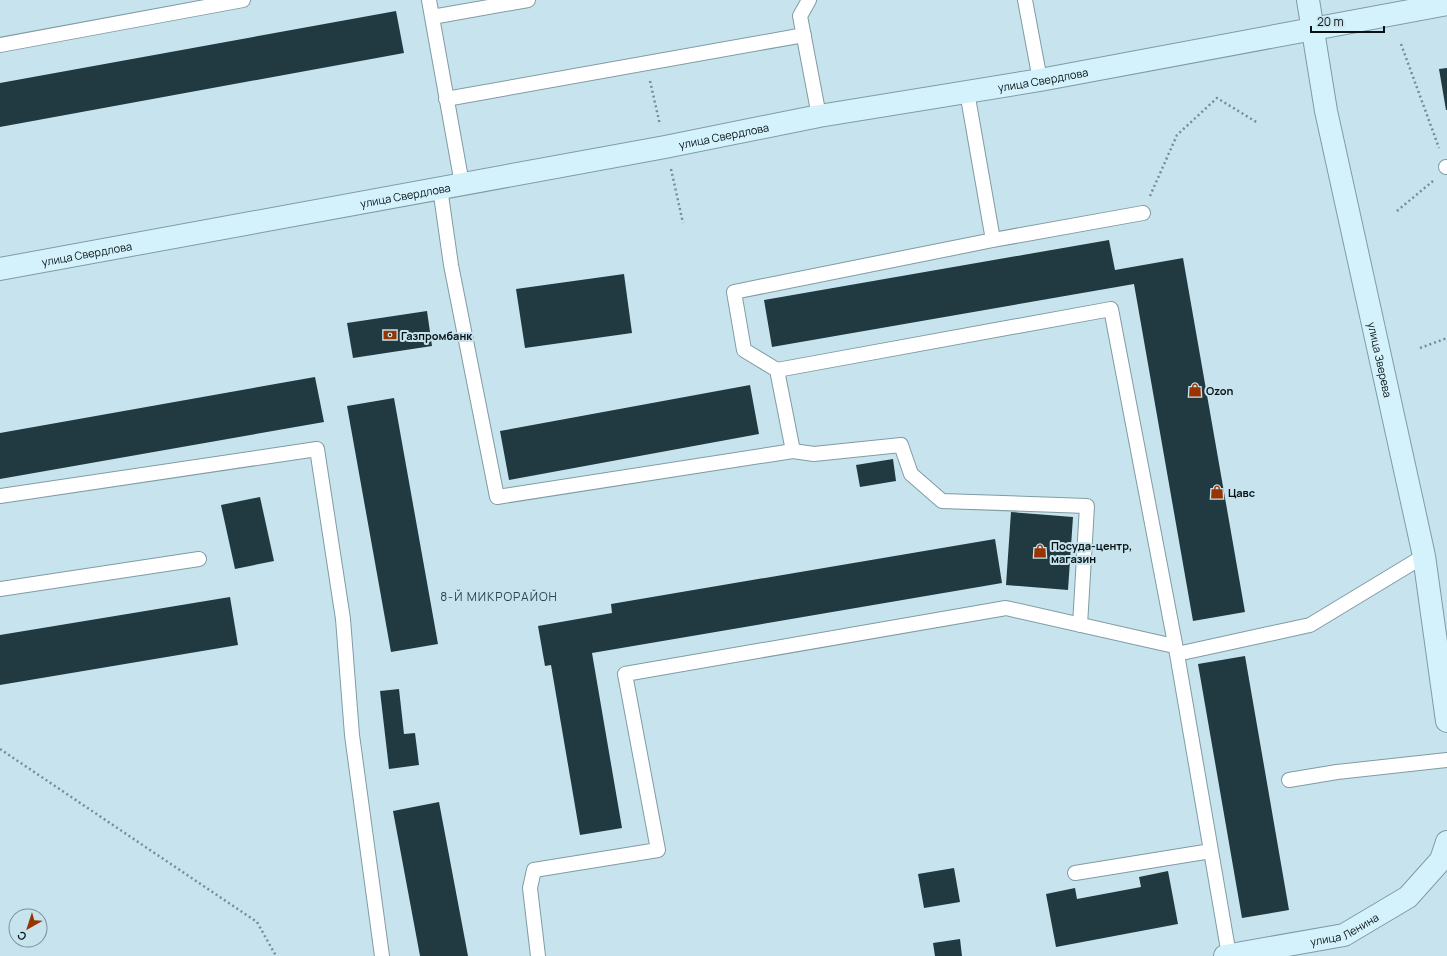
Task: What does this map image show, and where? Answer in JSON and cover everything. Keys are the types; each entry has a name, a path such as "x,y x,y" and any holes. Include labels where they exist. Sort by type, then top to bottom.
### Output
{"main road":[{"name":"улица Зверева","path":"1308,0 1326,111 1424,556 1447,721"},
{"name":"улица Свердлова","path":"0,269 665,147 819,116 1040,80 1447,4"},
{"name":"улица Ленина","path":"1227,956 1344,935 1408,897 1444,851"}],"lane":[{"path":"0,45 243,0"},
{"path":"429,0 462,184"},
{"path":"432,17 528,0"},
{"path":"810,0 800,16 819,116"},
{"path":"1025,0 1040,80"},
{"path":"446,99 804,34"},
{"path":"968,92 993,240"},
{"path":"440,188 450,265 497,497 793,451 814,454 901,445 911,474 942,501 1087,506 1080,625"},
{"path":"1143,213 993,240 734,292 744,350 777,370 1111,309 1176,650 1227,956"},
{"path":"777,370 793,451"},
{"path":"0,496 317,449 343,619 352,735 382,956"},
{"path":"538,956 530,888 534,870 658,850 624,674 1006,608 1080,625 1176,650 1310,625 1424,556"},
{"path":"0,589 199,559"},
{"path":"1289,780 1337,772 1447,760"},
{"path":"1075,873 1210,851"}],"path":[{"path":"1397,211 1446,167 1401,44"},
{"path":"1143,213 1177,135 1217,98 1258,123"},
{"path":"1420,348 1447,338"},
{"path":"0,749 257,922 276,956"}],"building":[{"path":"396,11 404,53 0,127 0,83"},
{"path":"1447,68 1447,110 1446,110 1439,69"},
{"path":"1109,240 1115,270 1183,258 1245,612 1193,621 1134,284 772,347 764,300"},
{"path":"624,274 632,333 525,348 516,289"},
{"name":"Газпромбанк","path":"427,311 432,346 353,358 347,323"},
{"path":"315,377 324,422 0,479 0,433"},
{"path":"750,385 759,434 509,480 500,431"},
{"path":"394,398 438,644 391,652 347,406"},
{"path":"893,459 896,481 860,487 856,465"},
{"path":"260,497 274,561 235,569 221,505"},
{"name":"Посуда-центр, магазин","path":"1011,512 1073,517 1068,590 1006,585"},
{"path":"995,539 1002,583 592,653 622,828 580,835 551,665 545,666 538,626 612,613 611,604"},
{"path":"230,597 238,645 0,685 0,635"},
{"path":"1245,656 1289,910 1242,918 1198,664"},
{"path":"399,689 404,734 415,733 419,765 389,769 380,691"},
{"path":"439,802 468,956 420,956 393,811"},
{"path":"954,868 960,902 924,908 918,874"},
{"path":"1168,871 1178,924 1056,947 1046,894 1075,888 1077,899 1141,887 1139,877"},
{"path":"960,939 962,956 935,956 933,943"}],"place":[{"name":"Газпромбанк","path":"390,335"},
{"name":"Ozon","path":"1195,390"},
{"name":"Цавс","path":"1217,492"},
{"name":"Посуда-центр, магазин","path":"1040,551"}],"district":[{"name":"8-Й МИКРОРАЙОН","path":"499,596"}]}
